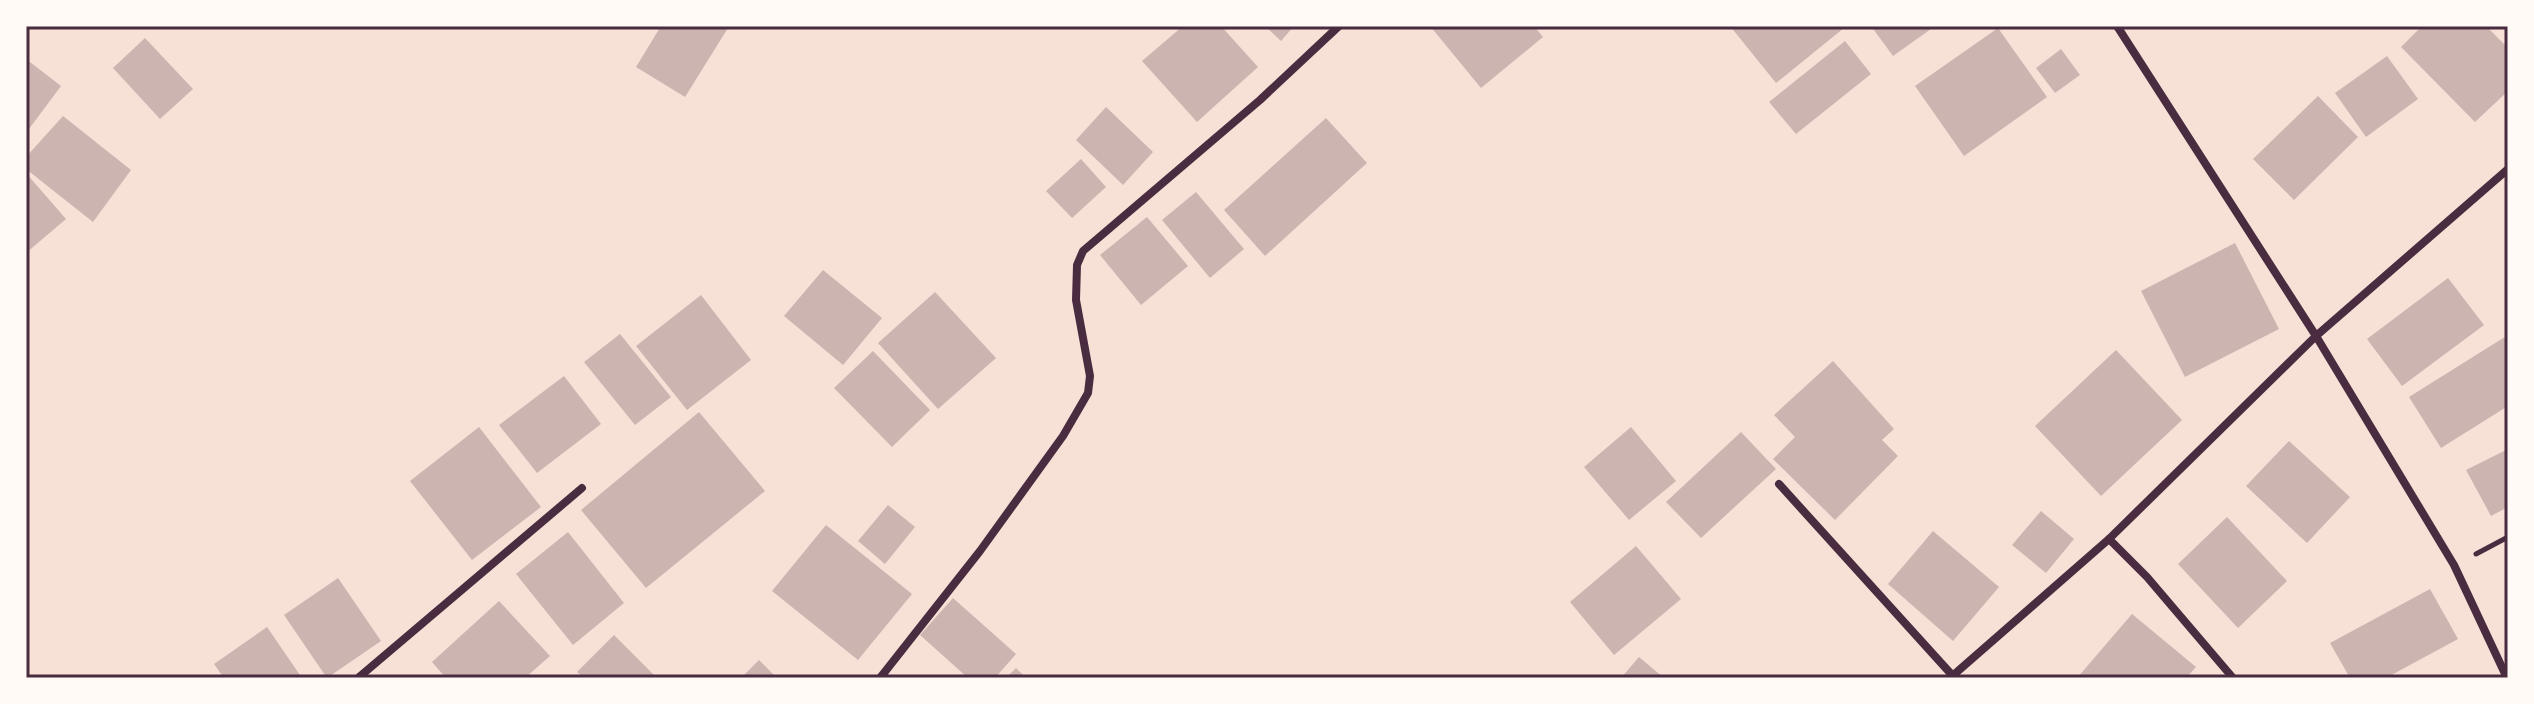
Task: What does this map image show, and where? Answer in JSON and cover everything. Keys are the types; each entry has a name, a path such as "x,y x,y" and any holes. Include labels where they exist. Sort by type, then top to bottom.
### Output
{"street":[{"path":"880,678 999,525 1063,436 1088,393 1090,376 1076,300 1077,265 1083,251 1260,100 1339,26"},
{"path":"2117,26 2316,336 2454,565 2507,678"},
{"path":"1779,484 1951,677 2109,539 2316,336 2508,169"},
{"path":"358,678 582,488"},
{"path":"2109,539 2147,577 2233,678"}],"path":[{"path":"2454,565 2508,537"}],"building":[{"path":"661,26 728,28 685,97 636,67"},
{"path":"1183,26 1221,26 1258,67 1197,122 1142,61"},
{"path":"1265,26 1294,26 1281,41"},
{"path":"1430,26 1534,26 1543,37 1481,88"},
{"path":"1730,26 1842,26 1844,28 1776,83"},
{"path":"1871,26 1929,26 1931,29 1893,56"},
{"path":"2422,26 2486,26 2508,48 2508,91 2475,122 2401,47"},
{"path":"1998,28 2047,97 1964,156 1915,86"},
{"path":"145,38 193,89 160,119 113,68"},
{"path":"1845,41 1871,74 1796,134 1769,102"},
{"path":"2061,49 2080,75 2055,93 2036,68"},
{"path":"2387,56 2418,99 2366,137 2335,93"},
{"path":"26,59 61,86 26,133"},
{"path":"2318,96 2358,137 2294,200 2253,159"},
{"path":"1106,107 1153,152 1123,185 1076,140"},
{"path":"63,116 131,170 93,222 26,169 26,157"},
{"path":"1326,118 1367,163 1265,256 1224,210"},
{"path":"1081,159 1106,187 1072,218 1046,191"},
{"path":"26,173 66,219 26,253"},
{"path":"1196,192 1244,249 1210,278 1162,220"},
{"path":"1147,217 1188,266 1141,305 1100,255"},
{"path":"2235,243 2279,329 2185,377 2141,291"},
{"path":"823,270 882,318 843,365 784,316"},
{"path":"2448,278 2484,325 2402,386 2367,339"},
{"path":"935,292 996,358 938,409 878,343"},
{"path":"701,295 751,360 687,410 636,346"},
{"path":"620,334 671,397 635,425 584,362"},
{"path":"2508,335 2508,406 2441,448 2409,397"},
{"path":"2116,350 2182,420 2101,496 2035,426"},
{"path":"873,351 930,410 892,447 834,388"},
{"path":"1833,361 1894,429 1882,440 1898,456 1835,520 1773,459 1795,437 1774,415"},
{"path":"564,376 601,424 537,473 499,425"},
{"path":"699,412 765,491 646,588 581,510"},
{"path":"479,427 541,507 472,560 410,481"},
{"path":"1631,427 1676,481 1629,520 1584,467"},
{"path":"1741,432 1776,469 1701,538 1666,502"},
{"path":"2289,441 2350,497 2307,543 2246,486"},
{"path":"2508,449 2508,507 2491,516 2466,470"},
{"path":"888,505 915,527 885,564 858,541"},
{"path":"2041,511 2074,539 2046,573 2012,545"},
{"path":"2227,517 2287,581 2238,628 2178,564"},
{"path":"826,525 912,594 858,660 772,591"},
{"path":"1933,531 1999,587 1953,641 1888,584"},
{"path":"568,532 624,603 573,645 516,574"},
{"path":"1636,546 1681,599 1614,655 1570,602"},
{"path":"338,578 381,641 327,678 284,615"},
{"path":"2430,589 2458,639 2386,678 2350,678 2330,643"},
{"path":"953,598 1016,654 995,678 968,678 920,635"},
{"path":"499,601 550,656 525,678 446,678 432,662"},
{"path":"2132,614 2196,667 2186,678 2077,678"},
{"path":"267,627 302,678 224,678 214,664"},
{"path":"614,635 657,678 584,678 577,672"},
{"path":"1639,657 1664,678 1621,678"},
{"path":"759,660 777,678 741,678"},
{"path":"1016,668 1026,678 1006,678"}]}
